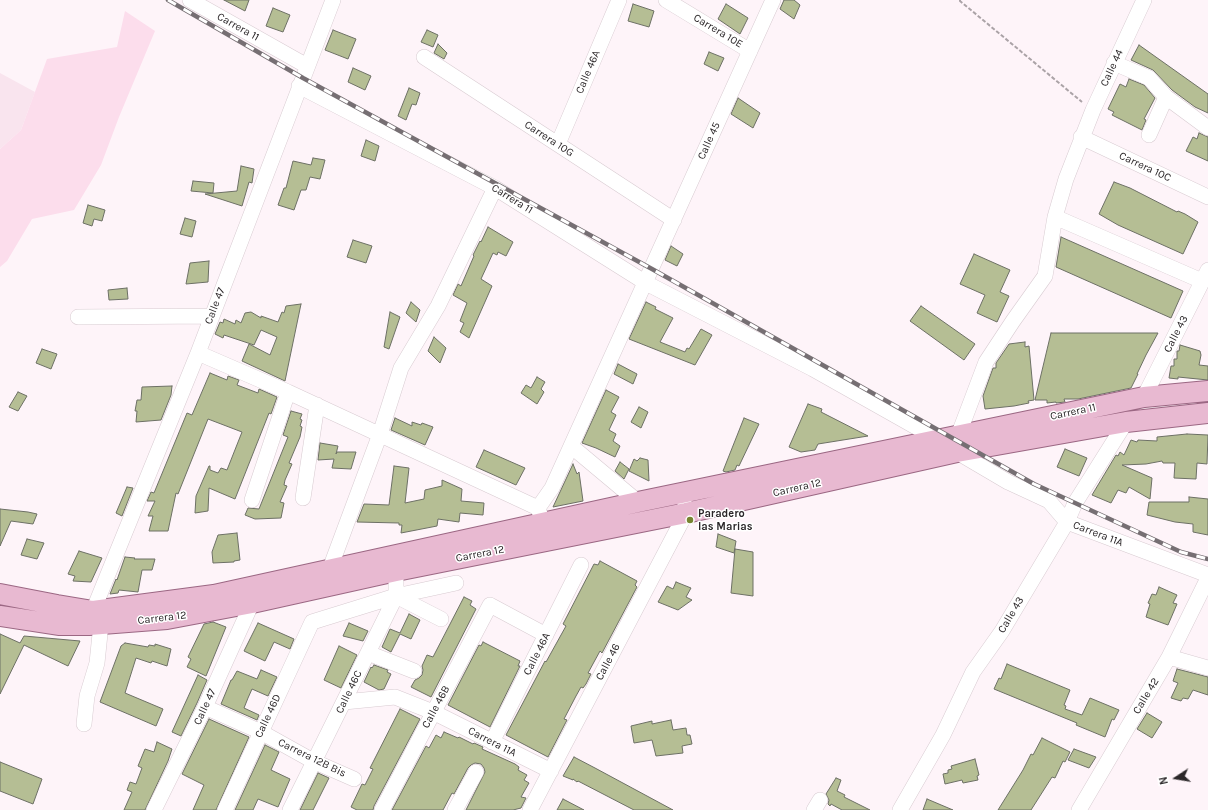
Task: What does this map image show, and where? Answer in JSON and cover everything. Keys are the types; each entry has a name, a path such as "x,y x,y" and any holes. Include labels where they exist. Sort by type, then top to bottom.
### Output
{"main road":[{"name":"Carrera 11","path":"951,443 1144,397 1208,391"},
{"name":"Carrera 11","path":"951,443 1208,413"},
{"name":"Carrera 12","path":"0,616 60,625 214,595 329,570 540,516 638,502 951,443"},
{"name":"Carrera 12","path":"0,594 57,605 97,618 167,619 252,603 396,571 686,513 951,443"}],"street":[{"name":"Carrera 11","path":"190,0 307,66"},
{"name":"Calle 47","path":"84,724 87,696 97,663 97,618 211,316 333,0"},
{"name":"Calle 46A","path":"558,144 619,0"},
{"name":"Carrera 10E","path":"666,0 750,50"},
{"name":"Calle 45","path":"540,516 773,0"},
{"name":"Calle 44","path":"951,443 986,362 1045,276 1055,217 1066,179 1081,137 1144,0"},
{"name":"Carrera 10G","path":"424,57 674,220"},
{"path":"1114,63 1149,78 1166,97 1208,128"},
{"name":"Carrera 11","path":"299,86 495,188 646,283 719,321"},
{"path":"1149,135 1166,97"},
{"name":"Carrera 10C","path":"1081,137 1208,197"},
{"path":"329,570 380,434 401,368 438,306 495,188"},
{"path":"1055,217 1205,276"},
{"name":"Calle 43","path":"1144,397 1205,276"},
{"path":"78,317 211,316"},
{"name":"Carrera 11A","path":"719,321 813,369 951,443 1008,482 1049,501 1067,522 1208,575"},
{"path":"198,353 380,434 540,516"},
{"path":"252,500 288,392"},
{"path":"303,498 316,405"},
{"name":"Calle 43","path":"900,810 943,735 973,672 1002,631 1067,522 1075,502 1126,422"},
{"path":"572,446 638,502"},
{"path":"683,493 686,513"},
{"name":"Calle 46","path":"530,810 686,513"},
{"name":"Calle 46A","path":"492,742 582,565"},
{"name":"Calle 46C","path":"290,810 396,596 396,571"},
{"name":"Calle 42","path":"1079,810 1169,657 1208,578"},
{"path":"396,596 456,583"},
{"path":"396,596 441,619"},
{"name":"Calle 46D","path":"225,810 312,622 396,596"},
{"name":"Calle 47","path":"154,810 205,707 252,603"},
{"name":"Calle 46B","path":"382,810 490,605 546,635"},
{"path":"368,653 414,671"},
{"path":"1169,657 1208,668"},
{"name":"Carrera 11A","path":"344,702 395,697 433,712 551,771"},
{"name":"Carrera 12B Bis","path":"205,707 261,732 313,761 354,778"},
{"path":"455,810 476,772"}],"path":[{"path":"960,0 1093,110"}],"shaded area":[{"path":"125,11 155,31 119,117 101,165 74,210 32,219 7,261 0,267 0,149 21,130 47,59 117,47"},
{"path":"0,73 35,92 21,130 0,149"}],"building":[{"path":"224,0 249,0 245,11"},
{"path":"784,0 794,0 800,5 794,19 780,9"},
{"path":"633,4 654,11 649,27 628,21"},
{"path":"726,4 748,18 740,34 718,19"},
{"path":"273,8 290,15 283,32 266,26"},
{"path":"333,30 356,39 348,59 325,50"},
{"path":"427,30 438,35 433,47 421,42"},
{"path":"438,44 447,53 444,59 434,53"},
{"path":"1139,45 1208,94 1208,113 1195,107 1172,90 1153,70 1131,60"},
{"path":"709,52 724,58 718,71 704,64"},
{"path":"353,68 371,76 365,90 348,82"},
{"path":"1129,79 1144,85 1155,98 1144,119 1146,120 1142,130 1112,115 1114,112 1108,109 1120,84 1126,87"},
{"path":"409,88 420,93 416,105 412,104 406,120 398,116"},
{"path":"738,98 760,113 753,128 731,114"},
{"path":"1199,133 1208,137 1208,161 1186,151 1193,137 1197,139"},
{"path":"366,140 379,146 375,161 361,156"},
{"path":"313,158 325,160 320,179 310,177 306,190 301,190 294,210 278,205 284,188 286,188 293,161 311,165"},
{"path":"241,166 254,169 252,183 249,182 242,206 205,194 237,191"},
{"path":"193,181 214,183 213,193 191,191"},
{"path":"1114,182 1130,188 1177,212 1178,211 1185,214 1198,222 1183,254 1118,225 1099,214"},
{"path":"88,205 105,210 102,221 94,219 92,226 83,223"},
{"path":"185,218 196,221 192,237 180,234"},
{"path":"488,227 513,242 506,256 498,252 497,255 493,253 481,279 492,286 469,338 460,332 464,323 460,321 467,303 453,295 458,284 461,286 474,256 473,255"},
{"path":"1061,237 1183,291 1171,318 1056,267"},
{"path":"353,240 372,246 366,263 347,257"},
{"path":"671,246 683,254 677,266 665,260"},
{"path":"974,254 1010,270 1000,292 1009,296 997,322 977,313 985,295 960,284"},
{"path":"209,261 208,282 186,284 190,263"},
{"path":"127,288 128,299 109,300 108,290"},
{"path":"411,302 420,310 416,322 406,313"},
{"path":"646,302 656,307 655,309 673,318 660,342 685,352 687,348 689,349 701,329 712,335 695,365 629,339"},
{"path":"301,304 285,381 242,361 249,344 270,355 277,337 261,330 254,345 224,335 223,338 215,334 220,322 223,323 224,319 235,324 236,320 241,323 245,313 251,312 261,318 261,316 278,322 282,312 284,313 286,306"},
{"path":"921,306 975,344 964,360 910,321"},
{"path":"390,312 400,317 389,349 384,347"},
{"path":"1051,333 1158,333 1131,388 1078,399 1064,399 1065,402 1047,403 1047,400 1035,400"},
{"path":"434,337 446,348 440,363 428,351"},
{"path":"1025,342 1025,347 1029,346 1034,400 1028,401 1029,403 1014,406 985,409 983,396 993,368 996,368 996,363 1009,344"},
{"path":"1180,345 1200,351 1201,355 1199,365 1208,366 1208,380 1178,377 1178,379 1169,378 1171,366 1174,366 1174,359 1177,359 1177,351 1179,351"},
{"path":"42,349 57,354 51,369 36,363"},
{"path":"618,364 637,374 633,384 614,374"},
{"path":"210,373 227,380 228,376 239,380 237,385 258,393 259,389 277,397 271,414 269,413 235,499 209,488 208,511 195,513 196,496 209,466 210,470 218,473 221,468 227,470 242,432 208,419 178,494 176,493 168,531 149,531 153,516 148,516 155,501 147,501 151,492 154,493 187,413 192,415"},
{"path":"537,377 545,382 541,389 544,392 537,404 521,393 526,385 531,388"},
{"path":"172,386 171,395 161,420 136,422 137,411 135,411 137,400 141,400 142,387"},
{"path":"606,390 619,397 611,412 616,415 609,430 616,434 613,441 620,446 615,457 582,443"},
{"path":"18,392 27,396 18,411 9,407"},
{"path":"808,404 822,409 821,412 868,436 818,444 815,450 801,452 789,447"},
{"path":"639,407 648,412 641,428 631,422"},
{"path":"291,411 302,414 300,426 302,427 300,437 289,463 292,464 285,480 284,485 287,486 280,502 284,503 281,518 255,519 245,515 248,508 259,509 288,437 283,435"},
{"path":"395,418 412,426 412,422 421,425 422,423 433,427 425,445 391,430"},
{"path":"744,418 759,424 739,466 737,465 735,470 726,472 723,471"},
{"path":"1187,434 1208,435 1207,464 1197,463 1196,479 1174,478 1175,463 1163,463 1162,461 1146,464 1122,465 1152,478 1150,499 1129,487 1126,493 1118,490 1111,503 1092,495 1116,455 1118,456 1120,452 1124,455 1131,440 1137,442 1138,440 1157,441 1157,437"},
{"path":"320,443 338,446 336,454 337,452 356,452 351,469 332,468 334,459 318,460"},
{"path":"1065,449 1087,458 1079,476 1057,467"},
{"path":"484,450 525,468 516,485 476,467"},
{"path":"640,458 648,460 649,481 629,471 634,459 637,461"},
{"path":"620,462 629,469 624,479 615,471"},
{"path":"573,464 577,474 579,472 583,501 553,507"},
{"path":"394,466 409,468 405,503 424,499 425,490 442,486 442,480 462,489 461,501 484,503 483,515 460,513 459,522 438,519 437,526 401,533 402,525 399,525 399,523 357,522 364,504 389,505"},
{"path":"127,487 133,488 122,516 116,513"},
{"path":"1189,497 1208,499 1208,535 1193,532 1193,524 1175,522 1147,515 1149,502 1189,502"},
{"path":"0,509 37,514 33,524 11,521 0,546"},
{"path":"237,533 240,560 234,562 213,563 212,552 218,535"},
{"path":"718,534 736,541 734,553 716,547"},
{"path":"27,539 44,543 37,559 21,555"},
{"path":"735,549 753,552 753,596 731,593"},
{"path":"79,551 102,558 91,582 73,581 75,576 68,574"},
{"path":"125,557 135,558 134,559 155,559 152,570 142,570 138,592 119,590 118,593 110,594 116,579 117,580"},
{"path":"600,561 637,581 635,585 637,587 602,653 600,651 588,673 591,674 583,688 581,687 564,719 567,720 548,757 506,735 545,661 546,662 566,626 563,624 594,564 598,565"},
{"path":"676,582 691,588 686,597 692,600 678,610 658,602 667,586 673,589"},
{"path":"1159,587 1177,595 1173,603 1177,604 1168,625 1146,617 1150,604 1148,603 1152,594 1156,595"},
{"path":"464,597 472,601 470,605 476,609 431,697 411,687 415,680 422,675 422,666 427,655 433,657"},
{"path":"409,614 420,620 411,639 400,634 391,652 382,647 390,629 400,633"},
{"path":"213,622 226,627 206,676 187,667 191,659 188,657 204,624"},
{"path":"258,623 294,639 290,649 274,642 265,661 244,651"},
{"path":"349,623 368,631 363,641 343,636"},
{"path":"0,634 20,643 24,636 80,641 68,666 24,645 0,694"},
{"path":"483,642 520,661 518,666 520,666 490,727 448,705 479,645 481,646"},
{"path":"125,643 148,647 149,645 155,646 155,644 171,649 167,666 136,658 125,693 163,709 156,726 100,702 121,646"},
{"path":"339,646 357,655 341,688 324,680"},
{"path":"1007,664 1070,690 1064,705 1066,706 1065,709 1082,715 1090,698 1119,710 1114,720 1112,719 1105,737 1076,725 1077,723 994,689 999,678 1001,679"},
{"path":"374,665 388,670 387,672 391,674 384,689 379,690 364,682 371,667 372,668"},
{"path":"1177,669 1208,677 1208,695 1193,690 1188,699 1183,698 1181,701 1171,698 1178,683 1173,681"},
{"path":"261,670 277,677 268,696 252,689 244,708 259,715 257,720 221,704 231,680 237,671 257,679"},
{"path":"198,675 207,680 181,736 172,732"},
{"path":"400,709 420,719 373,810 357,810 351,807 362,784 365,785 373,769 370,768"},
{"path":"1147,713 1162,722 1152,738 1137,729"},
{"path":"209,719 249,737 216,810 193,810 204,785 182,774"},
{"path":"671,720 673,730 686,728 687,735 690,735 692,744 682,746 683,753 656,756 652,740 634,743 631,726 652,721 652,724"},
{"path":"444,732 483,747 482,749 519,767 518,770 527,775 524,780 529,783 521,797 526,798 521,808 513,810 466,810 485,772 481,764 475,763 468,768 454,794 452,793 443,810 392,810 426,746 429,748 436,735 441,738"},
{"path":"1042,738 1070,752 1065,762 1063,761 1055,778 1052,777 1031,810 998,810 1023,770 1031,754 1033,755"},
{"path":"157,742 172,749 145,810 124,810 132,792 127,790 130,782 136,784 142,768 138,766 145,749 154,752"},
{"path":"265,745 279,752 271,770 290,779 278,807 258,799 253,810 235,810"},
{"path":"1074,749 1096,757 1089,768 1068,760"},
{"path":"574,757 673,810 634,810 578,781 577,782 563,776"},
{"path":"975,759 979,775 977,776 978,780 963,783 962,780 945,784 943,774 948,773 948,770 952,769 951,766"},
{"path":"0,762 42,779 33,804 0,791"},
{"path":"318,773 329,778 313,810 300,810"},
{"path":"836,778 841,780 837,791 845,795 844,797 870,810 842,810 831,804 830,806 828,804 829,800 826,794"},
{"path":"563,799 584,810 557,810"},
{"path":"927,799 953,810 923,810"}],"railway":[{"path":"168,0 303,78 652,269 1034,484 1181,552 1208,559"}],"place":[{"name":"Paradero las Marias","path":"690,520"}]}
